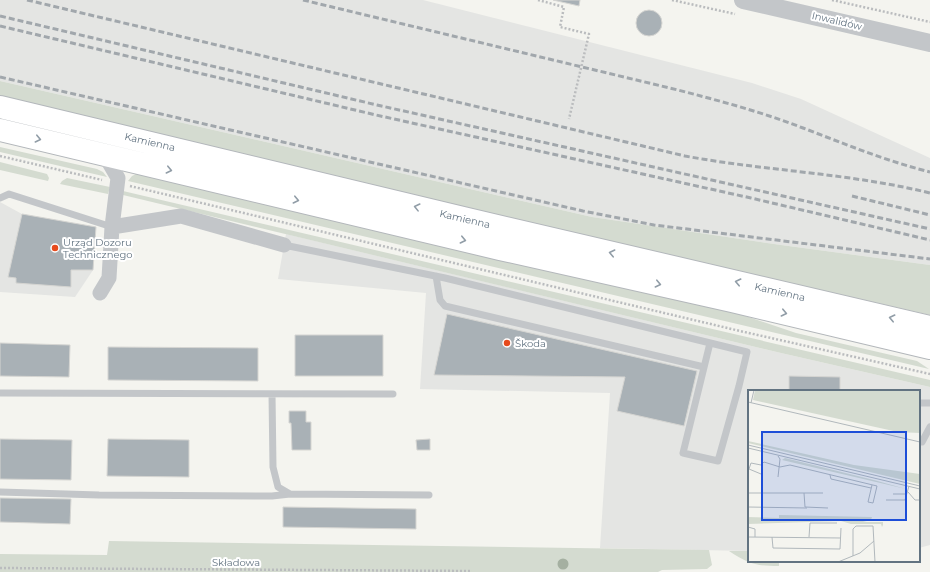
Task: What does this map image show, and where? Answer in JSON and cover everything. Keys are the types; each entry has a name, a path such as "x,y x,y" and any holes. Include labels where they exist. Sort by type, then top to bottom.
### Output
{"main road":[{"name":"Kamienna","path":"0,107 930,328"},
{"name":"Kamienna","path":"0,130 492,247 732,301 930,348"}],"street":[{"name":"Inwalidów","path":"743,0 930,43"},
{"path":"100,293 109,278 117,180 104,154"},
{"path":"117,180 137,162"},
{"path":"112,227 181,216 284,244"}],"lane":[{"path":"0,198 9,194 112,227"},
{"path":"284,244 436,276 710,343 746,352 739,386 718,461 683,453 710,343"},
{"path":"436,276 440,300 445,306 704,366"},
{"path":"0,393 393,394"},
{"path":"272,394 273,467 278,486 290,494"},
{"path":"920,442 922,442 930,427"},
{"path":"0,492 99,495 428,495"}],"path":[{"path":"538,0 564,7 560,27 589,34 569,118"},
{"path":"832,0 930,22"},
{"path":"0,156 117,180 732,329 930,374"},
{"name":"Składowa","path":"0,568 472,571"}],"shaded area":[{"path":"0,0 423,0 752,83 801,99 930,158 930,265 592,217 0,81"},
{"path":"0,81 592,217 930,265 930,315 668,255 0,97"},
{"path":"0,147 97,169 103,172 107,177 0,152"},
{"path":"0,162 47,174 49,178 48,181 0,170"},
{"path":"138,173 725,309 796,333 917,361 929,369 128,181 132,176"},
{"path":"67,178 110,187 108,194 60,184"},
{"path":"123,191 930,380 930,387 781,353 123,195"},
{"name":"Urząd Dozoru Technicznego","path":"0,202 22,214 96,227 93,270 75,297 0,292"},
{"path":"286,234 781,353 930,387 930,545 920,548 920,390 748,390 748,551 600,548 610,393 420,389 426,293 278,279"},
{"path":"109,541 709,550 712,565 707,569 662,570 658,572 0,572 0,554 107,555"},
{"path":"729,551 748,551 748,561"},
{"path":"750,562 779,562 779,566 764,565"}],"building":[{"path":"553,0 580,0 579,6"},
{"path":"649,10 658,14 662,23 658,32 649,36 640,32 636,23 640,14"},
{"name":"Urząd Dozoru Technicznego","path":"22,214 96,227 93,270 71,270 71,287 16,283 16,278 8,277"},
{"name":"Škoda","path":"447,314 697,371 684,426 617,411 625,377 434,375"},
{"path":"295,335 383,335 383,376 295,376"},
{"path":"0,343 70,345 69,377 0,376"},
{"path":"108,347 258,348 258,381 108,380"},
{"path":"789,376 840,377 840,390 789,390"},
{"path":"289,411 306,411 306,422 311,422 311,450 292,450"},
{"path":"0,439 72,440 71,480 0,479"},
{"path":"108,439 189,440 189,477 107,476"},
{"path":"430,439 430,450 417,450 416,440"},
{"path":"0,498 71,499 70,524 0,522"},
{"path":"283,507 416,509 416,529 283,527"}],"railway":[{"path":"27,0 685,156 838,176 900,186 930,193"},
{"path":"303,0 709,98 788,122 850,146 930,172"},
{"path":"0,16 377,105 930,229"},
{"path":"0,26 376,115 751,198 930,240"},
{"path":"0,77 583,211 654,225 930,259"},
{"path":"852,196 930,215"}],"place":[{"name":"Urząd Dozoru Technicznego","path":"55,248"},
{"name":"Škoda","path":"507,343"}]}
